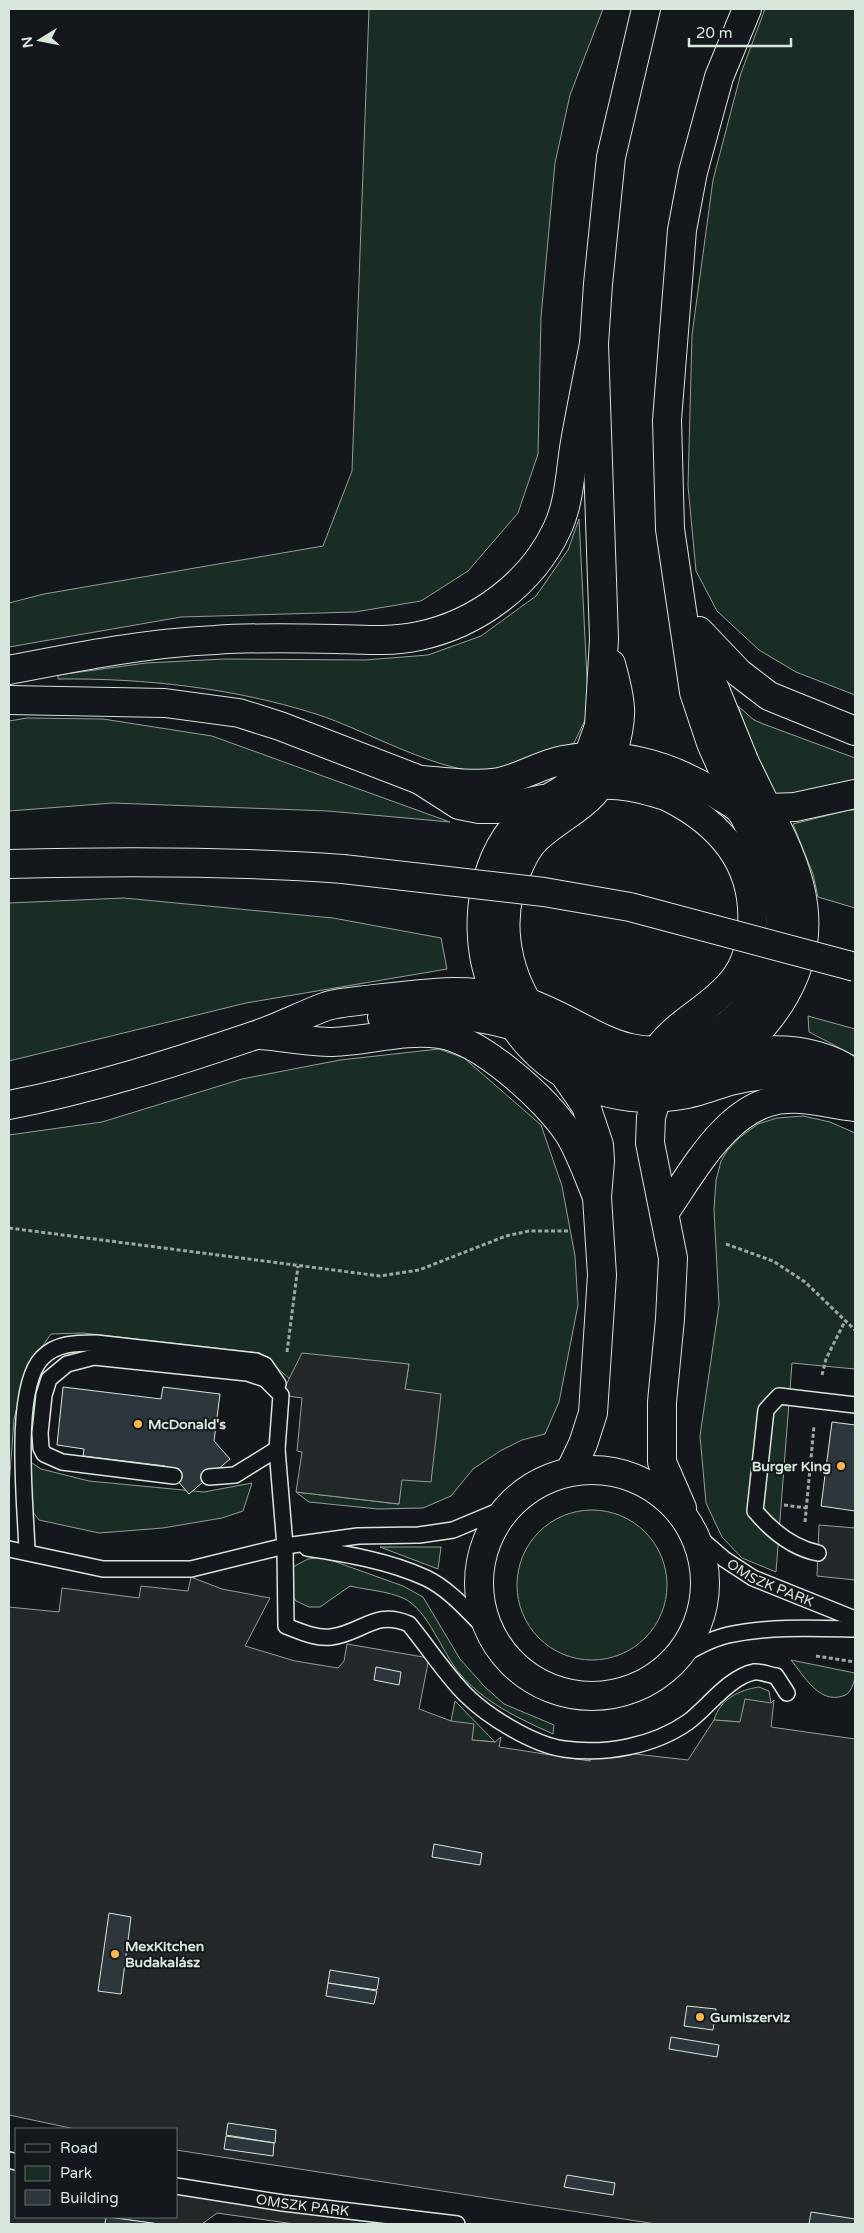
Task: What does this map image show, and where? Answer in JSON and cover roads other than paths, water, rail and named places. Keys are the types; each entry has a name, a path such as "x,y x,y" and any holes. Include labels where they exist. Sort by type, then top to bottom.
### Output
{"main road":[{"path":"9,670 163,644 267,638 375,640 410,637 437,631 472,617 500,598 523,578 543,555 558,528 566,502 594,344 611,157 646,9"},
{"path":"566,1077 607,1092 698,1071 710,1054 724,1027 760,989 775,956 778,939 780,916 774,876 740,809 711,742 694,692 670,529 667,456 671,365 682,230 693,172 719,78 747,9"},
{"path":"567,1049 545,1029 527,1003 515,978 508,953 505,920 514,875 534,841 585,803 600,784 599,726 604,639 594,344"},
{"path":"683,614 739,673 769,696 855,731"},
{"path":"657,1081 710,1054 750,1040 771,1016 786,993 796,970 803,942 804,907 798,872 784,838 744,762 706,664 683,614"},
{"path":"9,700 165,703 239,713 280,726 420,780 459,805 479,809 514,807 600,784 642,787 694,804 740,809 768,810 809,804 855,794"},
{"path":"570,1471 583,1444 593,1413 602,1275 597,1197 600,1161 594,1125 586,1106 566,1077 538,1053 516,1028 496,995 485,961 481,918 495,858 507,836 527,813 552,796 600,757"},
{"path":"420,780 466,784 494,783 515,778 561,760 600,757 640,760 682,775 740,809"},
{"path":"665,1212 639,1178 632,1127 657,1081 675,1029 722,994 741,970 749,947 753,909 749,881 728,844 704,818 668,797"},
{"path":"9,864 154,861 274,864 343,869 534,890 630,907 855,967"},
{"path":"9,1105 63,1095 257,1035 330,1005 434,993 496,995 527,1003 567,1019 608,1042 638,1050 657,1081 667,1130 673,1177 665,1212 673,1258 670,1319 662,1402 662,1462 678,1494 702,1553 706,1575 705,1598 697,1626 679,1656 658,1675 641,1686 619,1694 598,1697 576,1696 543,1686 514,1666 490,1633 479,1596 481,1560 490,1532 508,1507 536,1484 570,1471 603,1470 638,1478 663,1494 689,1524"},
{"path":"257,1035 410,1014 477,1017 540,1035 600,1065 657,1081 787,1075 807,1076 855,1093"},
{"path":"257,1035 334,1042 377,1036 436,1034 449,1036 470,1044 535,1094 561,1125 580,1154 597,1197"},
{"path":"710,1054 764,1050 804,1053 827,1058 855,1074"},
{"path":"665,1212 724,1131 754,1107 775,1100 798,1098 855,1107"}],"lane":[{"path":"27,1552 23,1417 33,1372 40,1359 53,1350 72,1343 96,1343 256,1362 265,1365 275,1377 281,1395 277,1449 286,1546 286,1626 311,1635 331,1638 378,1619 396,1618 409,1624 466,1695 517,1733 564,1749 614,1749 649,1742 667,1735 689,1721 741,1677 755,1671 776,1676 787,1693"},
{"path":"174,1476 62,1462 44,1454 40,1448 40,1433 44,1395 49,1380 67,1364 94,1357 248,1373 265,1379 281,1395"},
{"path":"818,1553 802,1550 766,1525 755,1511 766,1410 779,1396 855,1405"},
{"path":"208,1477 235,1475 277,1449"},
{"path":"9,1549 103,1569 191,1569 286,1546 358,1536 419,1535 453,1530 508,1507"},
{"name":"OMSZK PARK","path":"689,1524 724,1560 753,1578 855,1619"},
{"path":"286,1546 348,1554 427,1578 450,1594 490,1633"},
{"path":"679,1656 702,1644 727,1635 760,1630 855,1629"},
{"name":"OMSZK PARK","path":"178,2186 283,2203 457,2224"}],"place":[{"name":"McDonald's","path":"138,1424"},
{"name":"Burger King","path":"841,1466"},
{"name":"MexKitchen Budakalász","path":"115,1954"},
{"name":"Gumiszerviz","path":"700,2017"}]}
